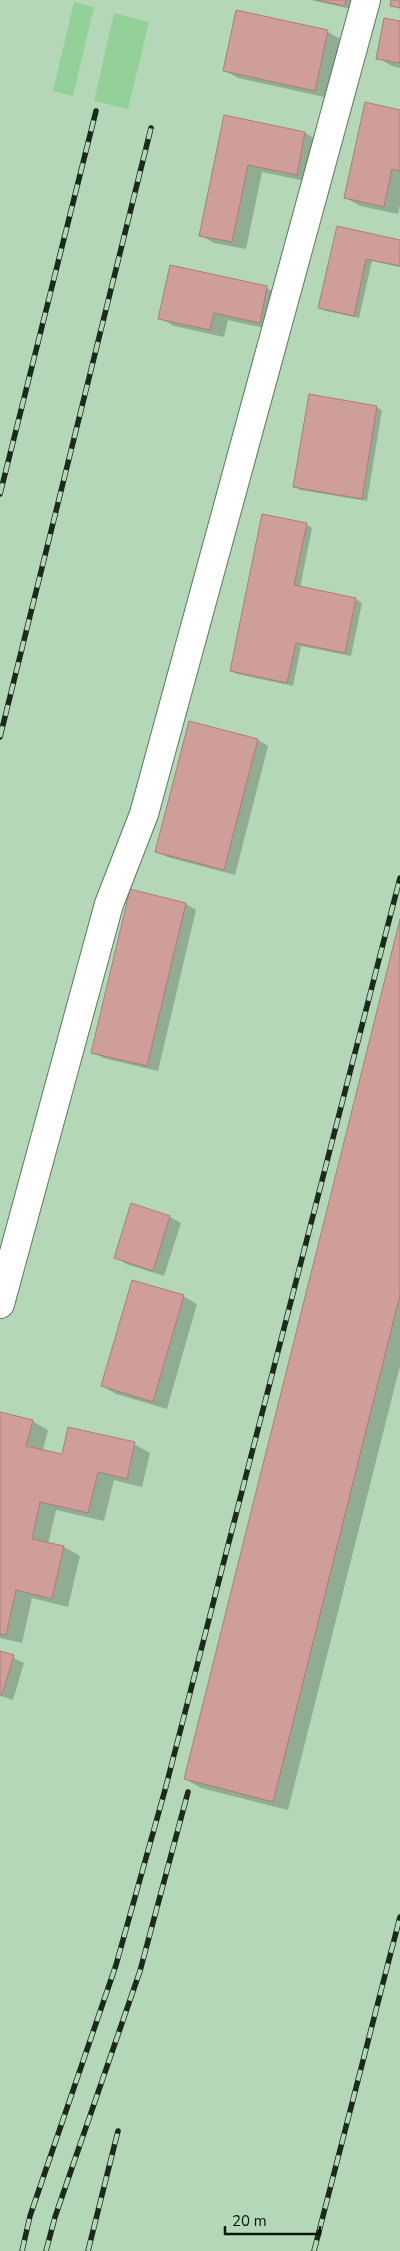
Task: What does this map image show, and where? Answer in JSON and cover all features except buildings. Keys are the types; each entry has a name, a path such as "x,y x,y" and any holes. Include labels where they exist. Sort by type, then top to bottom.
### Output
{"street":[{"path":"0,1304 109,904 144,814 366,0"}],"green space":[{"path":"74,2 94,7 73,96 53,91"},
{"path":"114,13 149,22 128,109 94,101"}],"railway":[{"path":"0,494 96,111"},
{"path":"0,737 151,128"},
{"path":"22,2251 30,2216 116,1965 165,1790 400,878"},
{"path":"46,2251 55,2217 140,1971 188,1792"},
{"path":"314,2251 400,1917"},
{"path":"88,2251 118,2131"}]}
